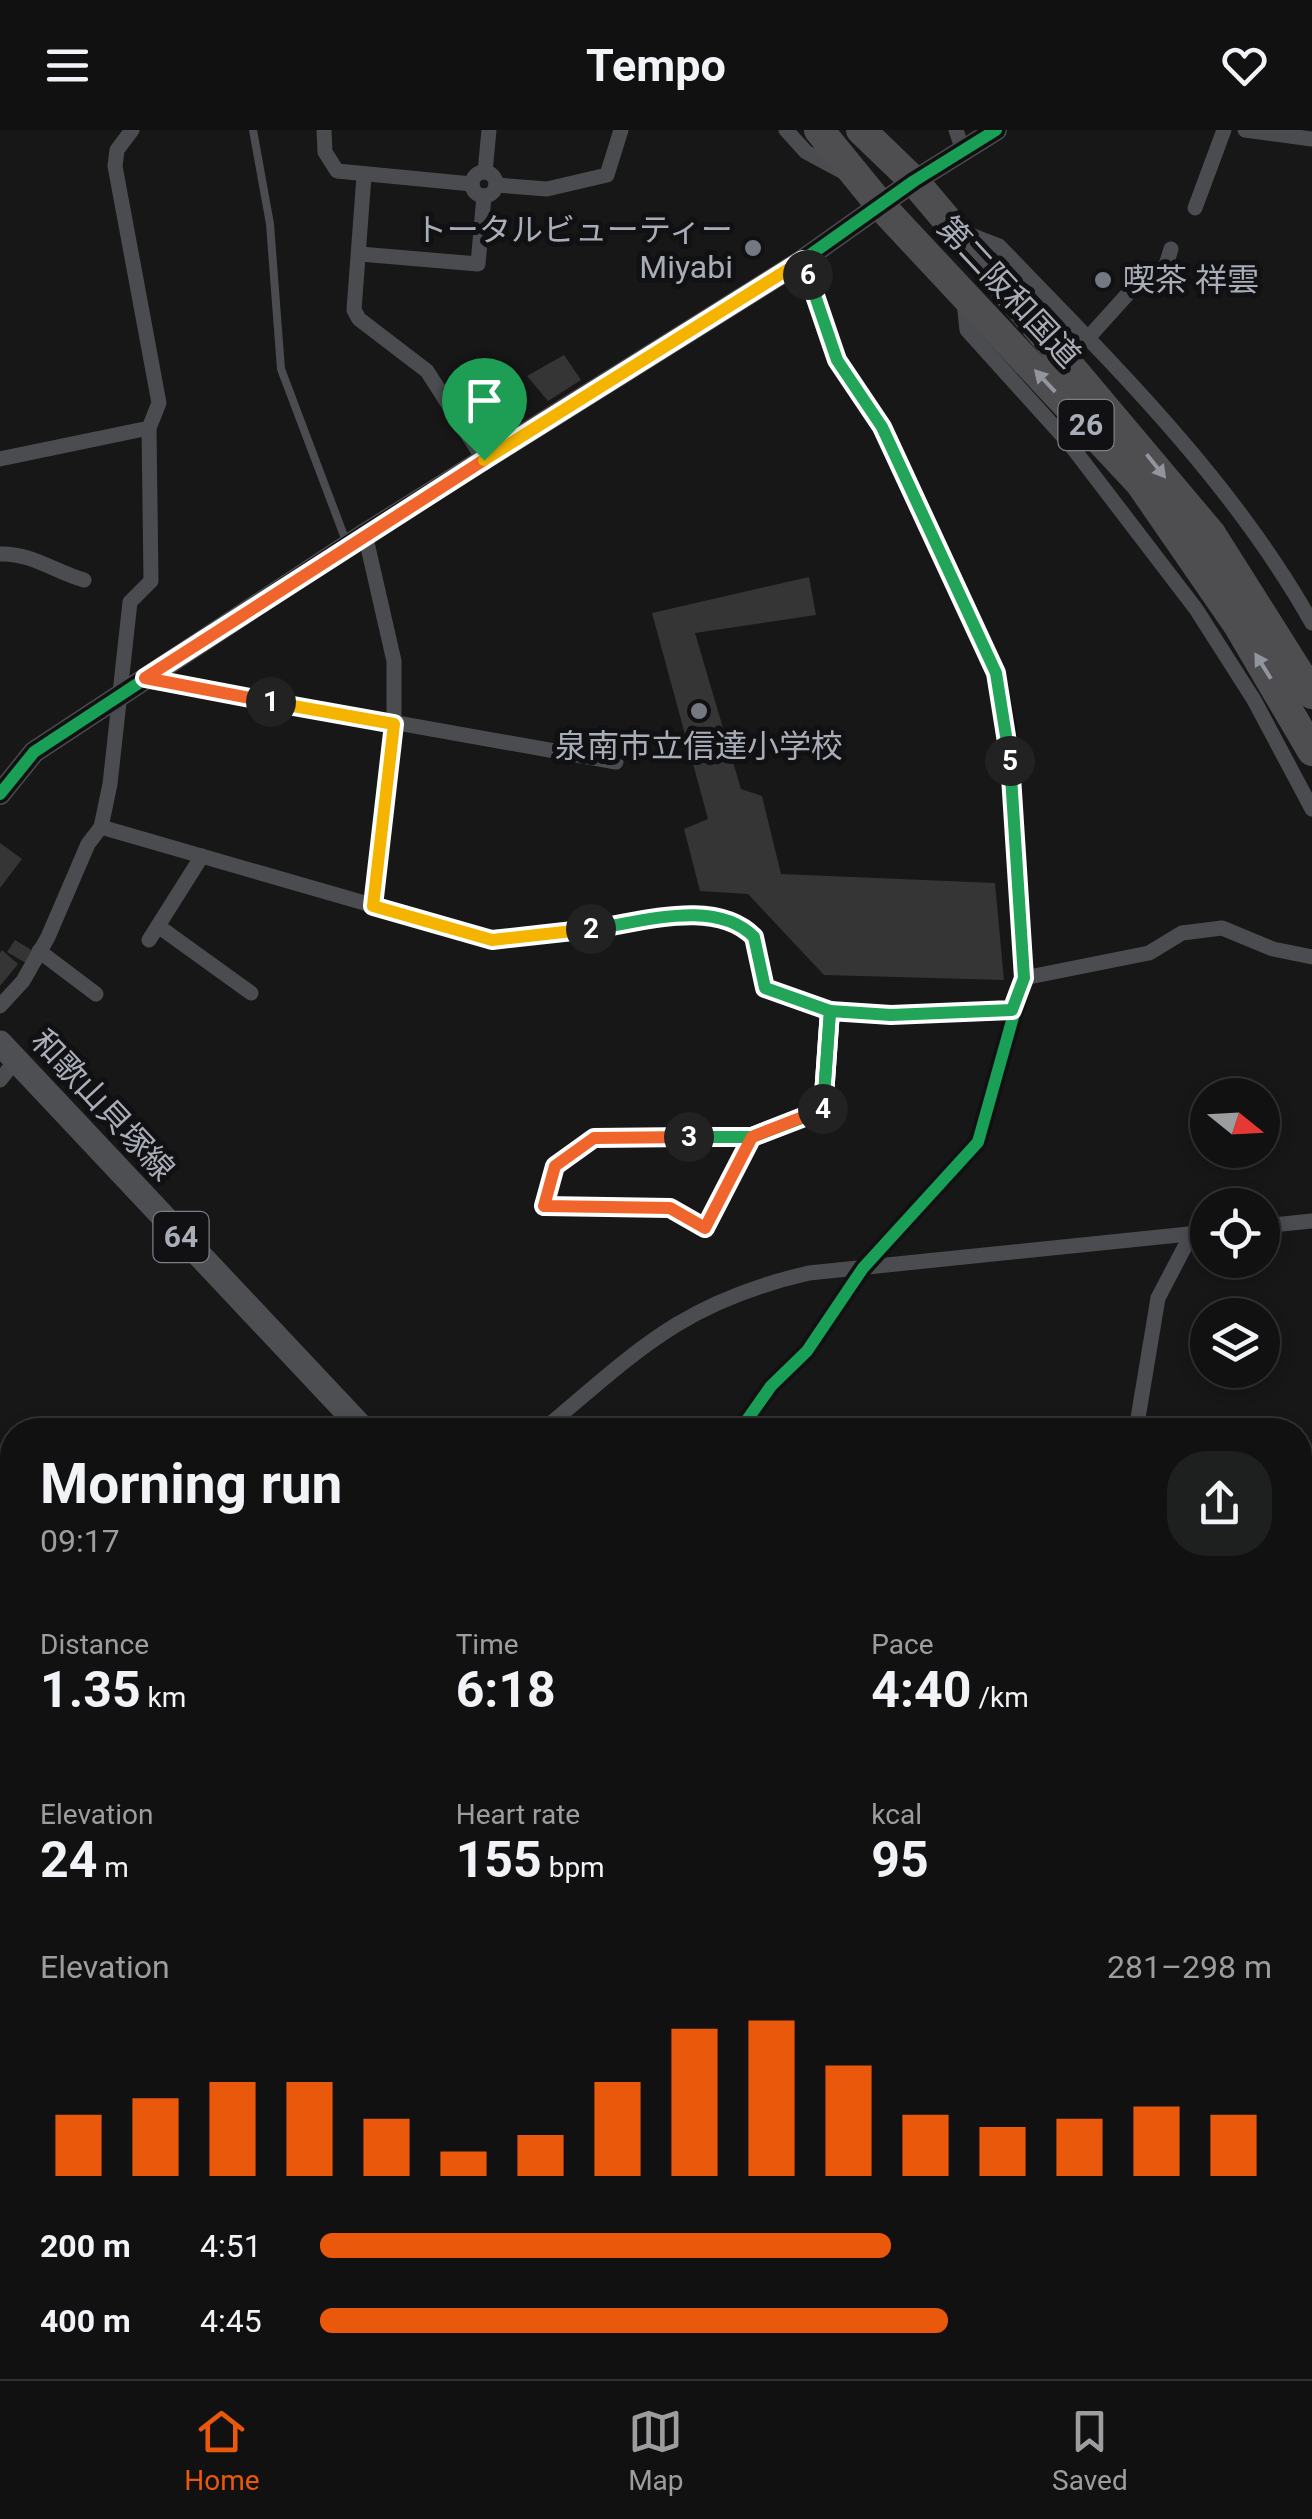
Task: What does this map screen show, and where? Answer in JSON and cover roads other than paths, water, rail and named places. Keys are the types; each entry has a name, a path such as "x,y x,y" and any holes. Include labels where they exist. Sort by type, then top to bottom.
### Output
{"highway":[{"name":"第二阪和国道","path":"819,130 963,296 1140,482 1238,625 1312,751"},
{"name":"第二阪和国道","path":"861,130 914,180 1210,534 1312,694"}],"main road":[{"name":"和歌山貝塚線","path":"5,1061 352,1418"}],"street":[{"path":"0,1006 23,981 64,904 88,844 101,826 130,602 151,581 149,428 159,403 115,166 118,150 132,130"},
{"path":"324,130 325,152 336,171 484,188 547,189 607,175 621,130"},
{"path":"360,254 478,264 484,188 477,174 485,172 489,130"},
{"path":"786,130 806,152 871,194"},
{"path":"0,794 34,752 145,678 803,260 871,194 914,180 960,140 996,130"},
{"path":"1194,208 1224,130"},
{"path":"1245,130 1312,139"},
{"path":"364,176 354,310 359,319 427,371 484,460"},
{"path":"955,230 998,246 1186,444 1239,512 1312,623"},
{"path":"1088,338 1134,287 1160,282 1170,249"},
{"path":"748,1418 771,1386 807,1351 864,1268 978,1142 1024,978 1008,728 996,673 882,427 837,360 803,260"},
{"path":"963,296 967,330 1069,443 1196,608 1254,700 1312,809"},
{"path":"0,458 149,428"},
{"path":"357,540 394,660 394,724 373,906"},
{"path":"0,554 43,561 54,572 84,580"},
{"path":"145,678 616,762"},
{"path":"101,826 492,940 701,915 726,918 754,937 765,988 830,1011 891,1015 1012,1010"},
{"path":"202,856 153,933 251,993"},
{"path":"1024,978 1149,953 1182,933 1222,928 1273,949 1312,957"},
{"path":"38,952 96,994"},
{"path":"752,1137 705,1228 670,1208 544,1206 555,1166 594,1138 752,1137 823,1110 830,1011"},
{"path":"1280,1224 1312,1221"},
{"path":"557,1418 662,1330 706,1305 760,1284 864,1268 1190,1234"},
{"path":"1138,1418 1158,1298 1190,1248"}],"lane":[{"path":"254,130 270,224 281,369 357,540"}],"place":[{"name":"トータルビューティー Miyabi","path":"753,248"},
{"name":"喫茶 祥雲","path":"1103,280"},
{"name":"泉南市立信達小学校","path":"699,711"}]}
